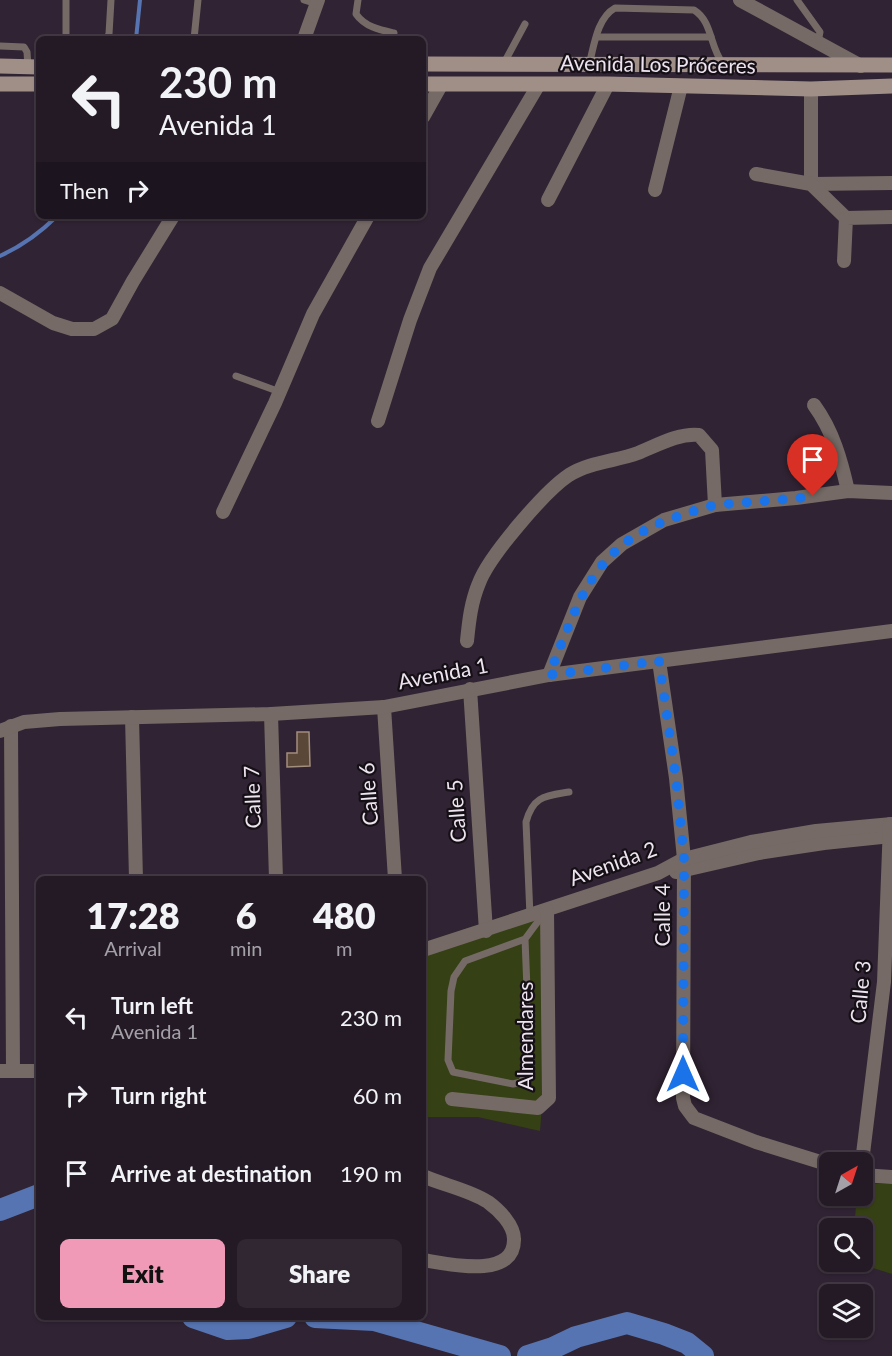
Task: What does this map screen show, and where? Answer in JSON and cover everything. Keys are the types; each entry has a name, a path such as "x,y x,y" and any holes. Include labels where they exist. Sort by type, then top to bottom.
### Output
{"main road":[{"name":"Avenida Los Próceres","path":"426,64 892,65"},
{"path":"0,66 33,67"},
{"path":"0,84 36,84"},
{"name":"Avenida Los Próceres","path":"426,84 608,84 811,90 892,86"}],"street":[{"path":"740,0 861,66"},
{"path":"305,36 313,1"},
{"path":"378,421 410,320 430,268 539,84"},
{"path":"548,200 608,84"},
{"path":"426,112 441,85"},
{"path":"655,190 681,86"},
{"path":"811,90 811,184 846,218 892,217"},
{"path":"756,174 811,184 892,183"},
{"path":"844,261 846,218"},
{"path":"0,293 52,322 72,329 94,329 112,320 133,281 172,219"},
{"path":"223,512 314,314 366,219"},
{"path":"814,405 826,421 832,435 848,491"},
{"path":"467,640 470,611 479,582 487,566 541,500 569,475 637,453 674,438 689,434 699,435 712,450 715,505"},
{"path":"549,675 580,597 602,562 622,544 664,520 715,505 848,491 892,493"},
{"name":"Avenida 1","path":"6,729 24,722 271,714 384,707 549,675 892,631"},
{"name":"Calle 4","path":"659,661 676,778 684,865 683,1098 694,1118 756,1142 819,1162"},
{"name":"Calle 5","path":"470,689 486,931"},
{"name":"Calle 6","path":"384,707 395,876"},
{"name":"Calle 7","path":"271,714 276,876"},
{"path":"132,717 136,876"},
{"path":"6,729 7,1071 36,1071"},
{"name":"Avenida 2","path":"426,949 684,865 891,830"},
{"name":"Calle 3","path":"863,1152 884,982 891,830"},
{"name":"Almendares","path":"452,1099 538,1108 549,1098 547,910"},
{"path":"873,1176 892,1177"},
{"path":"426,1177 487,1201 509,1224 514,1236 514,1249 506,1261 478,1267 426,1260"}],"lane":[{"path":"66,0 66,36"},
{"path":"107,36 111,0"},
{"path":"194,36 198,0"},
{"path":"358,0 356,14 360,20 369,26 394,33"},
{"path":"797,0 820,32 818,42"},
{"path":"589,65 607,12 615,8 694,10 703,16 717,56 725,66"},
{"path":"503,64 514,48 525,24"},
{"path":"597,37 711,37"},
{"path":"0,46 24,47 33,67"},
{"path":"861,66 877,58 892,58"},
{"path":"236,376 280,392"},
{"path":"530,915 526,822 528,815 530,809 544,796 569,792"},
{"path":"525,939 526,1074 521,1082 513,1084 453,1072 448,1060 451,991 454,977 465,961 525,939 547,910"}],"green space":[{"path":"529,908 542,925 544,1082 540,1131 478,1117 426,1117 426,942"},
{"path":"873,1183 892,1184 892,1274 873,1268 873,1218 855,1218 856,1206 873,1206"}],"building":[{"path":"297,732 309,732 310,766 287,767 287,753 297,753"}],"waterway":[{"path":"136,36 140,0"},
{"path":"0,256 30,239 54,219"},
{"path":"0,1210 36,1196"},
{"path":"202,1320 228,1329 248,1328 276,1320"},
{"path":"374,1320 500,1356"},
{"path":"528,1356 576,1337 627,1323 687,1343 703,1356"}],"route":[{"path":"683,1074 684,859 676,778 659,661 549,675 580,597 602,562 622,544 664,520 715,505 813,496"}]}
